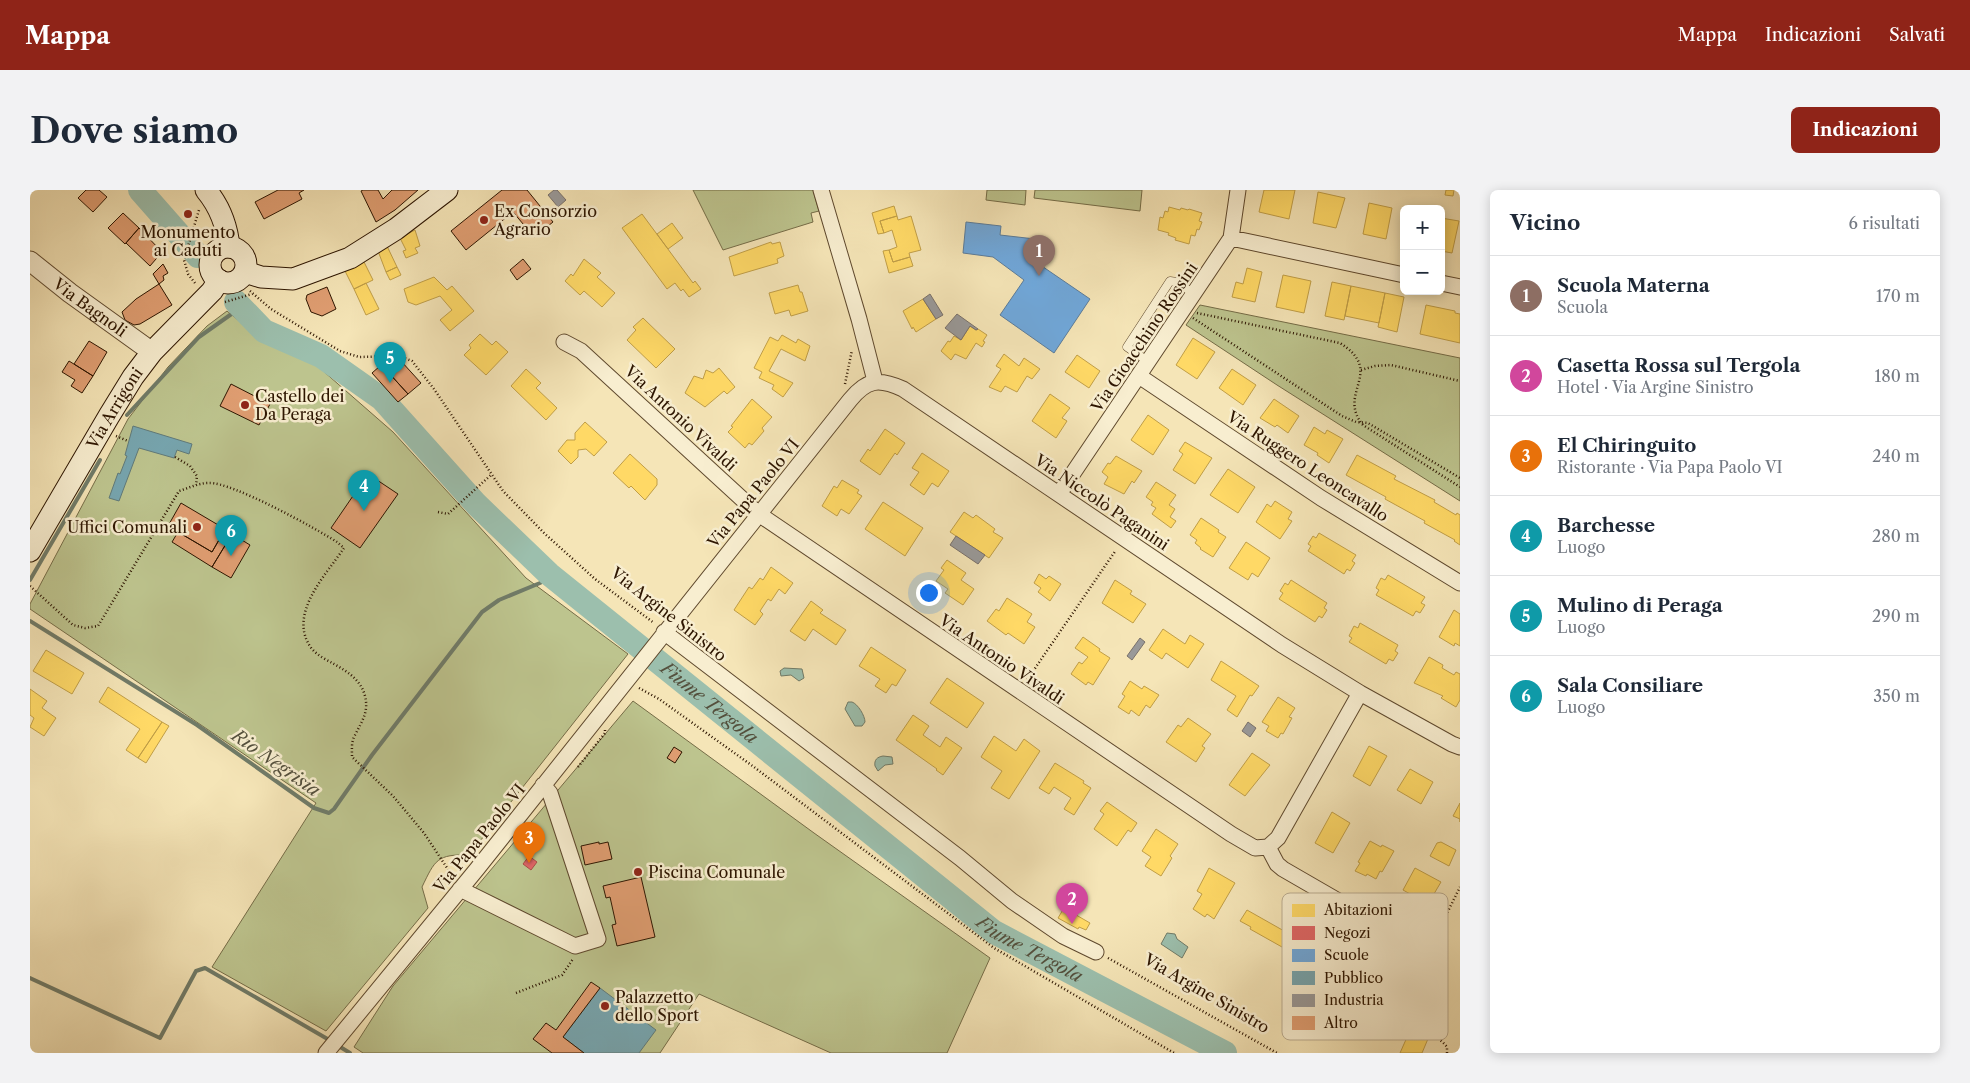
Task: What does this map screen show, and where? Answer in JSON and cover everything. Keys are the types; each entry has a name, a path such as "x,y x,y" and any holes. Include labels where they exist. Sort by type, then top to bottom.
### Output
{"main road":[{"path":"245,272 261,277 293,279 350,258 396,229 446,190"},
{"path":"202,200 213,198 222,216 229,247"},
{"path":"229,247 240,251 246,260 245,272 241,277 232,282 219,280 211,269 211,258 218,250 229,247"},
{"name":"Via Arrigoni","path":"30,551 109,416 152,352 212,291 219,280"}],"street":[{"path":"821,190 875,381"},
{"name":"Via Gioacchino Rossini","path":"1059,494 1149,362 1230,238 1238,190"},
{"path":"1230,238 1400,274"},
{"name":"Via Bagnoli","path":"30,261 70,293 152,352"},
{"path":"1445,284 1460,287"},
{"name":"Via Antonio Vivaldi","path":"564,342 581,351 608,374 758,514 1231,834 1255,848 1268,847"},
{"name":"Via Ruggero Leoncavallo","path":"1139,376 1321,498 1460,583"},
{"name":"Via Niccolò Paganini","path":"875,381 893,384 904,389 1282,644 1360,693 1452,744 1460,746"},
{"name":"Via Papa Paolo VI","path":"332,1046 460,889 857,391 864,385 875,381"},
{"name":"Via Argine Sinistro","path":"660,638 960,858 1012,901 1063,936 1096,952"},
{"path":"1325,893 1283,869 1277,864 1268,847 1278,838 1360,693"},
{"path":"460,889 575,946 598,939 550,793 543,785"}],"lane":[{"path":"1149,362 1127,347 1170,281 1177,282 1194,294"}],"path":[{"path":"194,287 196,282 188,274 184,260 202,200"},
{"name":"Via Argine Sinistro","path":"226,302 252,294 270,309 340,351 359,357 399,356 412,361 434,389 504,491 544,533 660,638"},
{"path":"1193,311 1340,343 1352,351 1359,360 1361,370 1354,410 1361,422 1460,487"},
{"path":"1190,316 1342,416 1368,423 1460,478"},
{"path":"842,391 850,367 852,342"},
{"path":"1361,370 1391,365 1460,382"},
{"path":"175,457 190,466 197,476 196,485"},
{"path":"438,512 448,514 492,474"},
{"path":"30,586 73,625 85,628 98,626 179,491 196,485 210,483 230,487 271,506 328,537 344,548 304,611 304,628 312,649 353,675 365,694 367,706 365,716 352,744 352,757 356,763 371,773 393,796 424,833 460,889"},
{"path":"1023,685 1117,549"},
{"path":"639,688 659,699 754,767 994,948 1174,1053"},
{"path":"1448,911 1460,887"},
{"path":"516,993 562,975 584,943"},
{"name":"Via Argine Sinistro","path":"1119,964 1276,1053"},
{"path":"1441,1040 1447,1047 1447,1053"}],"green space":[{"path":"693,190 813,190 819,211 811,213 813,222 723,250"},
{"path":"987,190 1026,190 1025,205 986,200"},
{"path":"1035,190 1142,190 1140,211 1034,198"},
{"path":"1200,305 1460,358 1460,501 1186,325"},
{"path":"227,311 260,338 314,363 393,432 526,578 628,654 469,855 443,858 434,865 422,887 428,908 326,1031 212,967 316,803 30,609 30,604 128,419 168,367 207,326"},
{"path":"633,701 990,958 947,1053 831,1053 699,994 660,1053 363,1053 354,1047 393,986"}],"shaded area":[{"path":"784,668 802,669 804,678 799,681 791,675 781,676 780,671"},
{"path":"848,702 854,703 861,710 865,722 862,726 855,726 845,709"},
{"path":"883,756 892,757 893,764 885,765 878,771 875,766 876,760"},
{"path":"1167,933 1175,934 1177,939 1188,947 1182,958 1161,944"}],"building: Abitazioni":[{"path":"1264,190 1295,190 1289,219 1259,212"},
{"path":"1446,190 1454,190 1453,196 1445,195"},
{"path":"1318,192 1345,198 1336,228 1313,223"},
{"path":"1369,203 1392,208 1386,239 1363,234"},
{"path":"894,206 897,216 880,221 884,233 878,234 872,213"},
{"path":"1169,207 1180,210 1181,208 1189,209 1202,213 1199,221 1202,222 1199,230 1197,229 1195,236 1191,235 1189,244 1175,240 1176,238 1168,235 1169,233 1158,230 1160,217 1163,218 1165,211 1168,212"},
{"path":"642,214 693,283 695,281 701,289 689,297 675,283 667,289 622,228"},
{"path":"897,216 898,220 911,216 921,250 909,253 910,257 893,262 889,250 897,247 892,230 884,233 880,221"},
{"path":"1445,219 1459,221 1452,253 1445,252"},
{"path":"672,223 683,238 668,249 657,234"},
{"path":"415,230 420,246 415,248 418,253 406,258 403,251 406,250 400,238"},
{"path":"771,242 772,244 780,242 784,256 777,259 778,263 734,276 729,257"},
{"path":"387,246 397,267 386,272 378,251"},
{"path":"889,250 893,262 910,257 913,266 889,273 883,251"},
{"path":"584,259 601,273 597,277 615,293 602,307 584,291 580,295 565,281 571,274 573,276"},
{"path":"363,260 373,280 354,289 344,269"},
{"path":"397,267 401,275 390,280 386,272"},
{"path":"1247,268 1262,272 1255,302 1232,297 1236,282 1243,284"},
{"path":"1283,275 1311,281 1304,313 1276,307"},
{"path":"434,277 447,290 452,286 474,311 450,331 440,320 452,310 440,296 416,305 408,302 404,289"},
{"path":"1332,282 1351,286 1344,320 1325,316"},
{"path":"366,283 379,309 366,315 354,289"},
{"path":"798,285 808,311 791,316 789,310 775,314 769,293"},
{"path":"1351,286 1385,293 1379,323 1345,316"},
{"path":"1385,293 1404,297 1397,332 1378,327"},
{"path":"923,299 936,319 916,332 913,327 912,329 903,311"},
{"path":"1426,305 1455,311 1455,313 1460,314 1460,343 1420,334"},
{"path":"643,318 675,349 656,368 627,340 636,330 633,327"},
{"path":"970,326 987,335 983,341 985,342 982,347 976,343 966,359 955,354 951,360 941,351 954,336 961,340"},
{"path":"480,334 492,345 496,341 508,352 486,375 464,355 471,348 469,345"},
{"path":"782,335 796,343 798,339 810,346 805,361 781,349 769,371 793,383 783,397 772,389 774,385 759,378 762,372 754,368 770,337 778,341"},
{"path":"1193,338 1215,352 1197,379 1176,365"},
{"path":"1004,354 1019,366 1024,358 1040,369 1032,379 1027,376 1017,392 1005,386 1001,392 989,387 1001,369 996,366"},
{"path":"1077,355 1100,371 1089,388 1065,372"},
{"path":"719,368 735,387 727,394 724,391 705,407 685,393 694,376 703,379 706,370 713,373"},
{"path":"526,369 541,383 536,388 557,408 546,420 511,386"},
{"path":"1232,369 1256,385 1243,405 1219,388"},
{"path":"1050,394 1070,408 1062,418 1067,421 1056,438 1032,421"},
{"path":"752,399 772,417 762,428 764,431 752,445 749,443 745,448 728,432"},
{"path":"1274,399 1299,416 1288,433 1277,425 1275,427 1260,418"},
{"path":"1148,415 1169,430 1153,455 1131,440"},
{"path":"585,422 607,442 594,456 586,449 578,450 578,457 571,464 558,451 567,440 575,440 575,433"},
{"path":"1314,427 1325,434 1327,430 1343,439 1329,463 1317,455 1318,453 1304,445"},
{"path":"885,429 905,443 897,455 895,453 880,475 860,461 868,449 870,451"},
{"path":"1185,442 1212,458 1195,484 1173,470 1183,454 1179,451"},
{"path":"922,453 949,471 938,487 932,483 924,495 910,485 919,472 912,468"},
{"path":"630,454 657,479 657,485 645,500 631,486 629,488 613,473"},
{"path":"1357,455 1396,476 1394,479 1435,500 1434,502 1456,515 1457,513 1460,515 1460,545 1455,540 1424,523 1425,521 1385,499 1386,497 1346,475"},
{"path":"1116,456 1142,471 1134,483 1132,481 1124,494 1104,484 1108,477 1102,472"},
{"path":"1228,469 1255,487 1238,513 1210,495"},
{"path":"842,480 859,490 857,493 862,496 849,514 841,509 837,516 822,506 834,486 837,488"},
{"path":"1156,482 1176,495 1169,505 1175,509 1170,517 1176,521 1171,528 1152,514 1156,508 1151,505 1153,502 1146,497"},
{"path":"1275,501 1292,512 1288,519 1292,521 1280,539 1256,522 1267,504 1271,507"},
{"path":"883,502 923,528 905,556 865,529"},
{"path":"964,512 973,518 976,515 995,529 993,532 1003,538 989,558 950,532"},
{"path":"1201,518 1226,537 1213,557 1200,549 1195,543 1197,540 1190,535"},
{"path":"1319,533 1356,555 1352,561 1355,563 1350,571 1347,569 1344,574 1308,551 1311,546 1308,544 1313,536 1316,538"},
{"path":"1246,542 1270,558 1258,577 1252,573 1248,580 1229,568"},
{"path":"947,560 966,573 961,580 974,589 963,605 945,593 948,589 936,581 944,570 941,568"},
{"path":"771,567 793,583 785,594 779,589 771,601 768,599 760,611 763,614 755,625 734,610 749,587 752,589 760,578 763,580"},
{"path":"1039,574 1046,579 1049,576 1061,584 1050,601 1038,592 1041,588 1034,583"},
{"path":"1388,575 1425,597 1421,603 1425,605 1420,613 1416,611 1413,616 1376,595 1379,590 1376,588 1381,578 1385,580"},
{"path":"1115,580 1132,591 1130,594 1146,604 1133,623 1102,603"},
{"path":"1291,580 1327,603 1324,608 1327,610 1322,618 1319,616 1315,622 1279,599 1283,593 1280,591 1285,583 1288,585"},
{"path":"1007,598 1032,614 1027,622 1035,627 1024,644 1008,633 1006,635 987,621 996,609 999,611"},
{"path":"811,601 823,610 820,613 846,630 836,645 813,629 805,641 790,631"},
{"path":"1454,610 1460,614 1460,646 1455,643 1454,646 1439,637"},
{"path":"1360,623 1398,645 1395,651 1398,653 1393,661 1389,659 1386,664 1349,642 1352,638 1349,636 1354,626 1358,628"},
{"path":"1163,629 1185,644 1190,635 1204,644 1188,668 1166,653 1162,659 1149,650"},
{"path":"1083,637 1110,658 1093,685 1088,682 1086,685 1071,674 1079,662 1082,664 1088,657 1075,648"},
{"path":"871,647 906,670 896,686 892,684 886,693 875,686 880,679 859,666"},
{"path":"46,650 84,673 72,694 33,671"},
{"path":"1429,657 1443,665 1442,668 1454,675 1456,672 1460,674 1460,700 1456,707 1441,698 1443,696 1414,683"},
{"path":"1221,661 1259,686 1252,696 1250,695 1237,717 1227,710 1236,696 1211,680"},
{"path":"947,678 984,703 967,728 930,703"},
{"path":"1130,681 1142,689 1144,686 1159,695 1150,708 1146,705 1139,716 1131,710 1129,714 1118,707 1125,696 1122,694"},
{"path":"108,687 162,722 138,758 126,750 140,729 99,702"},
{"path":"30,689 47,701 42,708 56,718 44,736 30,727 34,718 30,715"},
{"path":"1278,697 1295,708 1289,717 1292,718 1283,734 1281,733 1278,738 1266,731 1269,726 1262,722"},
{"path":"913,715 929,726 923,735 940,747 946,737 962,748 943,775 896,740"},
{"path":"1188,718 1211,734 1202,746 1205,748 1196,762 1166,742 1178,725 1181,727"},
{"path":"162,722 169,726 146,763 138,758"},
{"path":"994,736 1016,751 1024,739 1040,751 1009,799 991,788 1002,771 981,757"},
{"path":"1369,746 1387,756 1370,786 1353,776"},
{"path":"1252,753 1270,765 1245,796 1229,785"},
{"path":"1055,763 1084,781 1083,783 1091,788 1074,815 1064,809 1071,798 1054,787 1049,794 1039,788"},
{"path":"1410,769 1433,782 1421,804 1397,790"},
{"path":"1107,802 1137,823 1131,832 1128,830 1117,846 1094,829 1104,814 1100,811"},
{"path":"1460,803 1460,819 1453,816"},
{"path":"1332,812 1350,823 1333,853 1315,843"},
{"path":"1156,829 1178,844 1161,876 1145,866 1151,857 1142,851"},
{"path":"1370,841 1394,851 1376,879 1355,871"},
{"path":"1441,842 1456,850 1449,866 1430,856 1437,843"},
{"path":"1209,868 1235,883 1214,919 1207,914 1205,917 1193,909 1202,894 1197,891"},
{"path":"1415,868 1441,882 1434,893 1408,893 1403,890"},
{"path":"1064,908 1090,923 1086,930 1079,927 1078,929 1058,918"},
{"path":"1247,910 1282,930 1282,947 1250,929 1251,927 1240,921"},
{"path":"1406,1040 1427,1040 1422,1053 1400,1053"}],"building: Negozi":[{"path":"529,856 537,862 531,870 523,864"}],"building: Scuole":[{"path":"966,222 1001,226 1000,235 1035,239 1033,260 1090,299 1054,353 1000,315 1024,280 993,257 963,253"}],"building: Pubblico":[{"path":"133,426 192,444 189,454 177,450 174,458 139,448 119,501 109,498 118,473 120,474 127,456 125,455"},
{"name":"Palazzetto dello Sport","path":"600,988 656,1030 639,1053 584,1053 563,1037"}],"building: Industria":[{"path":"557,190 566,200 558,207 548,195"},
{"path":"930,294 943,315 936,319 923,299"},
{"path":"957,314 978,329 976,330 970,326 961,340 945,328"},
{"path":"956,536 985,555 978,564 950,545"},
{"path":"1140,638 1145,642 1132,660 1127,656"},
{"path":"1248,722 1256,728 1250,737 1242,731"}],"building: Altro":[{"path":"86,190 99,190 107,197 93,212 78,198"},
{"path":"278,190 304,190 299,193 302,199 264,219 255,202"},
{"path":"378,190 383,199 392,190 418,190 395,210 376,222 361,191"},
{"name":"Ex Consorzio Agrario","path":"502,190 527,190 553,222 534,237 513,212 466,250 451,231"},
{"path":"123,213 139,228 125,244 108,228"},
{"path":"139,228 162,252 150,266 126,243"},
{"path":"523,259 531,269 517,280 510,270"},
{"path":"163,264 168,273 163,276 164,280 159,284 153,274"},
{"path":"159,284 172,305 140,324 134,325 125,320 122,312 136,299"},
{"path":"327,287 336,309 322,316 311,312 306,299 307,295"},
{"path":"89,341 107,352 93,376 74,364"},
{"path":"388,359 395,366 388,372 408,394 398,402 372,373"},
{"path":"69,361 93,376 82,393 71,386 75,380 62,372"},
{"path":"401,361 421,383 408,394 388,372"},
{"name":"Castello dei Da Peraga","path":"231,384 270,404 259,425 220,406"},
{"path":"368,474 398,494 360,548 331,528"},
{"name":"Uffici Comunali","path":"181,503 225,529 212,552 168,526"},
{"path":"225,530 232,534 212,567 172,542 178,532 212,552"},
{"path":"232,534 250,545 231,578 212,567"},
{"path":"674,747 682,752 675,763 667,758"},
{"path":"599,842 599,844 608,842 612,859 585,865 581,846"},
{"path":"641,877 655,937 617,946 612,925 616,924 610,897 606,898 603,886"},
{"path":"591,982 600,988 563,1037 584,1053 552,1053 533,1039 546,1023 556,1030"}],"waterway":[{"name":"Fiume Tergola","path":"140,190 198,256"},
{"name":"Fiume Tergola","path":"236,302 264,331 321,356 382,399 476,504 549,574 994,932 1225,1053"},
{"path":"127,415 199,337 240,308"},
{"path":"30,580 100,460"},
{"name":"Rio Negrisia","path":"30,621 197,725 314,808 329,813 334,809 372,755 482,612 499,600 540,583 549,574"},
{"path":"30,978 160,1038 196,971 205,968 331,1041"},
{"path":"337,1045 350,1053"}],"place":[{"name":"Monumento ai Caduti","path":"188,214"},
{"name":"Ex Consorzio Agrario","path":"484,220"},
{"name":"Scuola Materna","path":"1039,276"},
{"name":"Mulino di Peraga","path":"390,383"},
{"name":"Castello dei Da Peraga","path":"245,405"},
{"name":"Barchesse","path":"364,511"},
{"name":"Uffici Comunali","path":"197,527"},
{"name":"Sala Consiliare","path":"231,556"},
{"name":"El Chiringuito","path":"529,863"},
{"name":"Piscina Comunale","path":"638,872"},
{"name":"Casetta Rossa sul Tergola","path":"1072,924"},
{"name":"Palazzetto dello Sport","path":"605,1006"}]}
